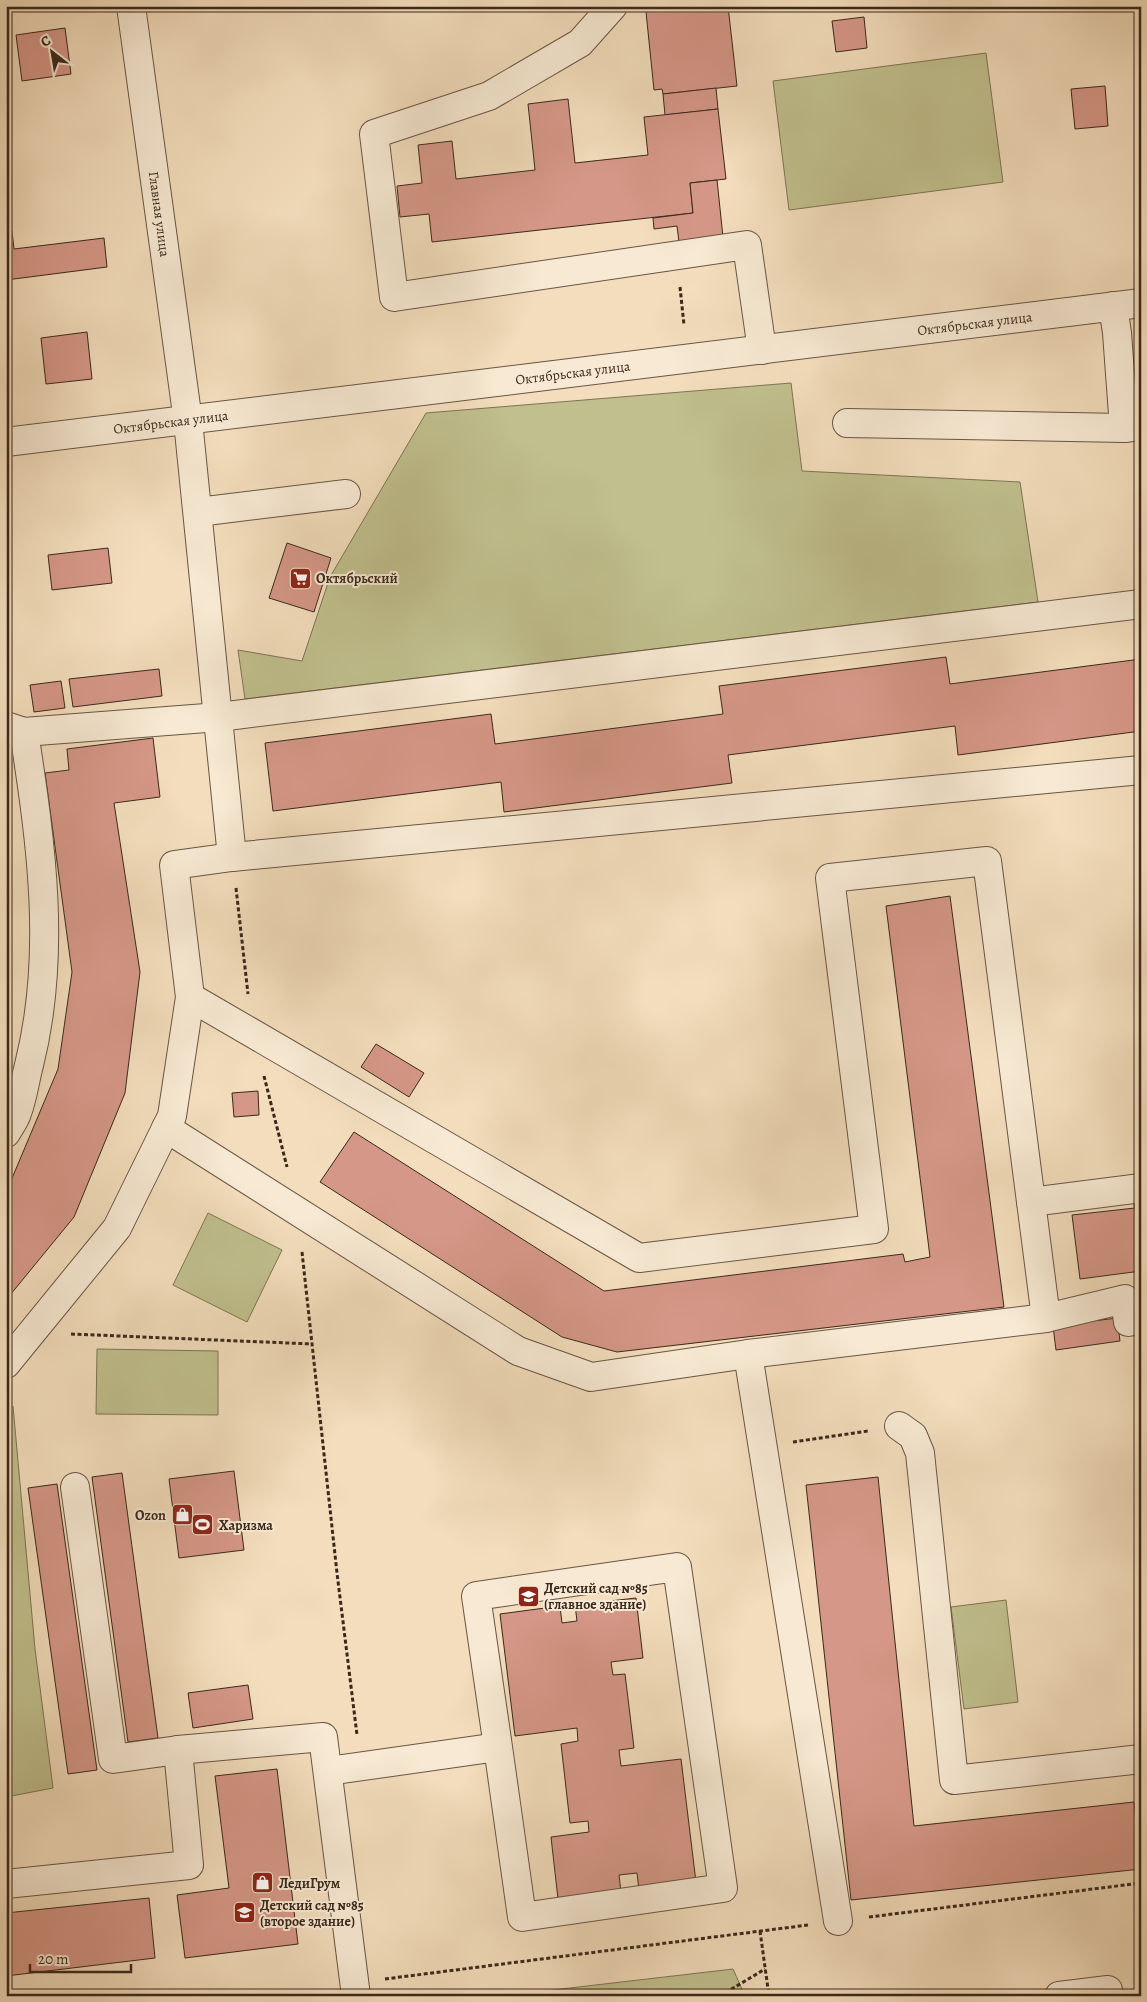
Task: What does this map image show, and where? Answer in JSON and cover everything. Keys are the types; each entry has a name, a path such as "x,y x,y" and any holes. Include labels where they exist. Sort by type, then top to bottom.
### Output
{"street":[{"name":"Главная улица","path":"131,6 188,421 232,857"},
{"path":"613,6 580,43 489,96 374,134 394,297 747,246 762,350"},
{"name":"Октябрьская улица","path":"6,442 1141,303"},
{"path":"847,423 1132,427 1113,306"},
{"path":"198,512 346,494"},
{"path":"6,1133 17,1113 37,1033 46,933 44,878 34,798 15,729 219,717 1141,604"},
{"path":"6,1364 117,1228 172,1116 190,997 174,865 232,857 1141,770"},
{"path":"190,997 639,1258 874,1229 830,878 987,861 1046,1318"},
{"path":"166,1128 518,1351 590,1377 748,1354 1046,1318 1125,1299 1128,1322 1141,1320"},
{"path":"1031,1202 1141,1188"},
{"path":"748,1354 838,1921"},
{"path":"899,1426 913,1436 920,1453 954,1780 1141,1759"},
{"path":"76,1486 114,1759 178,1750 323,1737 356,1989"},
{"path":"677,1567 724,1888 522,1917 498,1747 476,1596 677,1567"},
{"path":"328,1771 498,1747"},
{"path":"6,1884 189,1864 178,1750"},
{"path":"1058,1996 1108,1990 1109,1996"}],"path":[{"path":"298,1212 336,1563 361,1767"},
{"path":"31,1333 312,1344"},
{"path":"762,1446 899,1426"},
{"path":"356,1989 387,1978 1141,1883"},
{"path":"760,1931 769,1996"},
{"path":"386,1969 387,1978"},
{"path":"720,1996 765,1969"}],"shaded area":[{"path":"986,53 1003,182 789,210 773,81"},
{"path":"791,383 802,471 1020,482 1038,602 245,699 238,650 302,661 330,577 426,413"},
{"path":"208,1213 282,1250 247,1322 173,1285"},
{"path":"97,1349 218,1351 218,1415 96,1414"},
{"path":"13,1406 35,1649 53,1788 6,1797 6,1416"},
{"path":"1006,1600 1018,1702 964,1709 951,1607"},
{"path":"733,1969 745,1996 501,1996"}],"building":[{"path":"695,6 728,6 737,86 663,94 662,89 654,90 646,12"},
{"path":"864,17 867,48 836,52 832,21"},
{"path":"65,28 71,74 22,81 16,35"},
{"path":"1105,86 1108,126 1075,129 1071,89"},
{"path":"716,88 718,109 665,115 663,94"},
{"path":"568,99 575,163 648,155 644,117 718,109 726,179 690,183 693,213 432,242 429,214 400,217 397,186 422,183 418,145 452,141 456,179 535,170 528,104"},
{"path":"717,180 723,237 679,242 677,226 654,229 653,218 693,213 690,183"},
{"path":"12,231 14,249 104,238 107,267 6,280 6,232"},
{"path":"87,332 92,379 46,384 41,338"},
{"name":"Октябрьский","path":"287,543 331,558 314,612 269,598"},
{"path":"108,548 112,583 52,590 48,555"},
{"path":"946,657 950,684 1141,659 1141,731 958,755 955,726 728,755 732,783 504,812 501,782 273,811 265,743 491,714 495,744 723,714 719,686"},
{"path":"159,669 162,696 73,707 69,679"},
{"path":"61,681 65,708 34,712 30,685"},
{"path":"153,738 160,797 114,803 140,972 125,1093 74,1217 6,1300 6,1189 58,1069 72,972 45,773 69,770 67,749"},
{"path":"950,896 1004,1307 617,1352 562,1337 320,1182 354,1132 604,1291 903,1254 905,1262 930,1257 886,906"},
{"path":"376,1044 424,1073 409,1097 361,1067"},
{"path":"258,1091 259,1115 234,1117 232,1093"},
{"path":"1141,1202 1141,1255 1134,1203"},
{"path":"1135,1208 1141,1255 1141,1271 1080,1279 1072,1215"},
{"path":"1117,1318 1120,1341 1056,1350 1053,1326"},
{"path":"234,1471 244,1550 179,1558 169,1479"},
{"path":"122,1473 158,1738 128,1742 92,1477"},
{"path":"878,1477 914,1826 1134,1802 1141,1869 851,1900 806,1485"},
{"path":"57,1484 97,1770 68,1774 28,1488"},
{"path":"636,1598 643,1658 611,1662 613,1675 625,1674 634,1748 619,1750 621,1766 681,1759 696,1882 639,1890 637,1873 619,1875 621,1892 558,1899 551,1837 589,1832 588,1821 570,1823 561,1744 578,1741 577,1728 515,1736 500,1614 560,1606 562,1623 577,1621 575,1605"},
{"path":"248,1685 253,1719 193,1728 188,1693"},
{"path":"277,1769 298,1944 185,1958 177,1895 229,1888 215,1776"},
{"path":"149,1898 155,1958 6,1976 6,1913"}],"place":[{"name":"Октябрьский","path":"300,578"},
{"name":"Ozon","path":"182,1515"},
{"name":"Харизма","path":"203,1525"},
{"name":"Детский сад №85 (главное здание)","path":"528,1596"},
{"name":"ЛедиГрум","path":"263,1883"},
{"name":"Детский сад №85 (второе здание)","path":"244,1913"}]}
